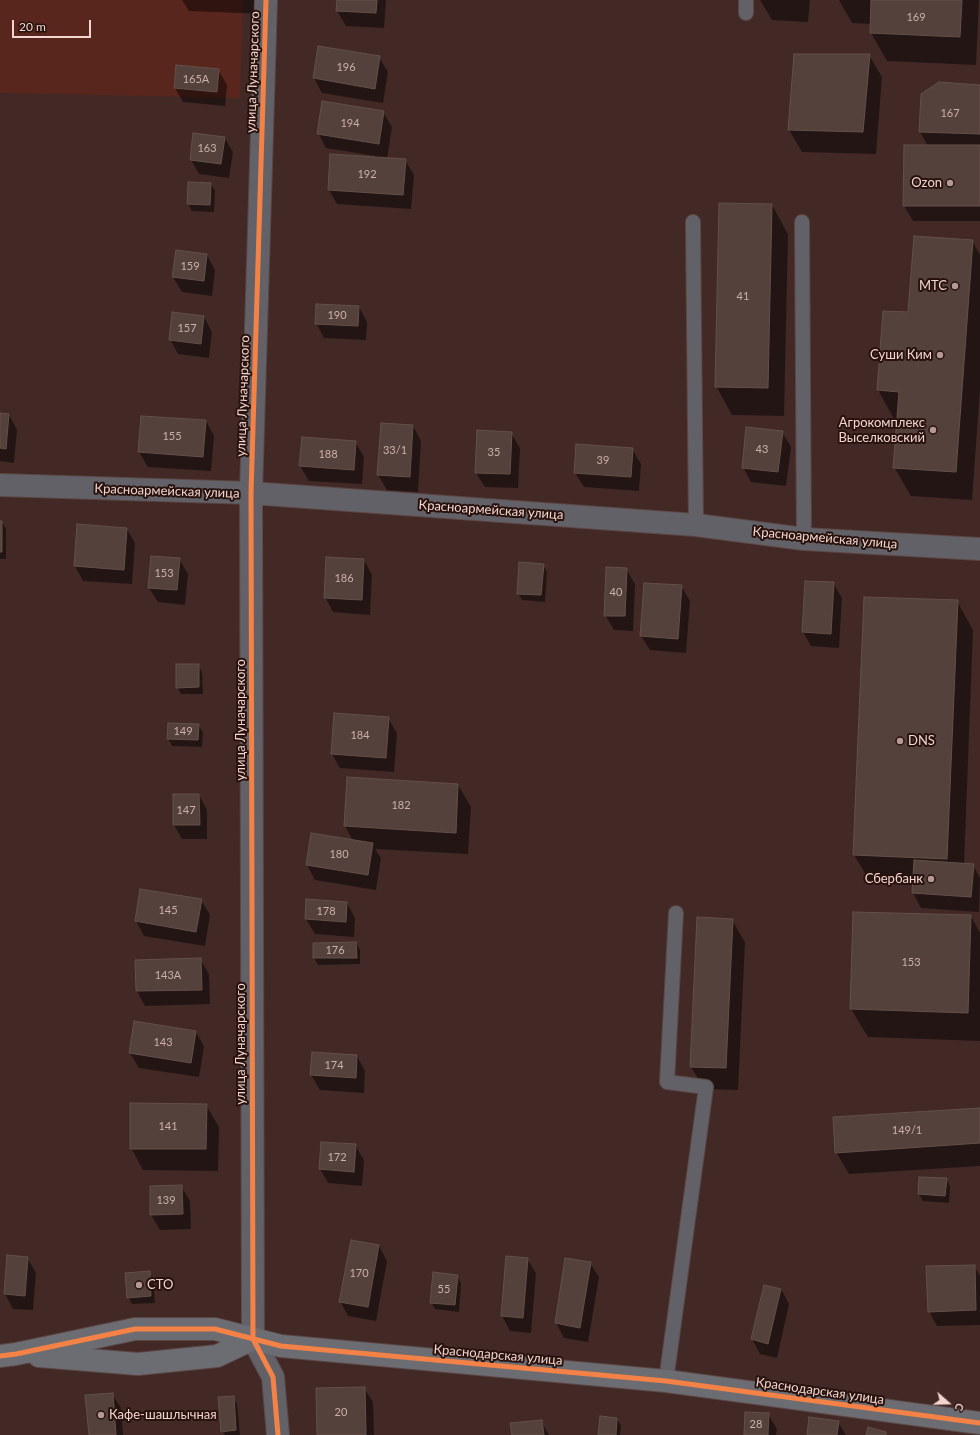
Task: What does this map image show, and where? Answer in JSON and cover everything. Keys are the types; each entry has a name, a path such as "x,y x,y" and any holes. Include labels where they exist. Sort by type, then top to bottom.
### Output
{"street":[{"name":"улица Луначарского","path":"266,0 251,493 253,1339 273,1377 278,1435"},
{"name":"Красноармейская улица","path":"0,485 251,493 696,525 804,539 980,549"},
{"name":"Краснодарская улица","path":"8,1355 135,1329 214,1329 281,1346 666,1381 980,1423"},
{"name":"Краснодарская улица","path":"8,1355 138,1364 217,1356 253,1339"}],"lane":[{"path":"694,222 696,525"},
{"path":"802,222 804,539"},
{"path":"666,1381 706,1087 667,1082 676,913"}],"shaded area":[{"path":"0,0 243,0 240,98 0,93"}],"building":[{"path":"337,0 377,0 376,13 336,11"},
{"path":"871,0 962,0 960,37 870,33"},
{"path":"318,46 380,56 375,89 313,78"},
{"path":"794,54 870,54 863,132 788,130"},
{"path":"176,65 219,69 217,92 174,88"},
{"path":"939,82 980,85 980,134 919,132 921,94"},
{"path":"322,101 384,111 379,144 317,134"},
{"path":"193,133 225,137 221,164 190,160"},
{"path":"904,145 980,145 980,206 903,206"},
{"path":"330,154 406,159 403,195 328,190"},
{"path":"188,182 211,183 210,205 187,204"},
{"path":"719,203 772,204 768,388 715,387"},
{"path":"914,236 973,240 956,472 893,468 899,392 877,390 883,311 908,312"},
{"path":"176,250 207,254 204,281 172,277"},
{"path":"316,304 359,306 358,326 315,324"},
{"path":"172,312 204,316 201,344 169,340"},
{"path":"0,413 9,414 6,449 0,448"},
{"path":"141,416 206,420 203,457 138,452"},
{"path":"381,423 413,425 410,477 377,475"},
{"path":"746,427 783,431 778,472 742,468"},
{"path":"477,430 512,432 510,474 475,473"},
{"path":"302,437 356,441 354,470 299,466"},
{"path":"576,444 633,448 631,477 574,473"},
{"path":"0,521 2,521 2,552 0,552"},
{"path":"77,524 127,528 124,570 74,566"},
{"path":"151,556 180,558 177,590 148,588"},
{"path":"326,557 364,559 362,600 324,598"},
{"path":"519,562 544,564 541,595 517,594"},
{"path":"606,567 627,568 625,616 604,616"},
{"path":"805,581 834,582 831,634 802,632"},
{"path":"644,583 682,585 678,639 640,636"},
{"path":"864,597 958,600 947,859 853,855"},
{"path":"176,664 199,664 199,687 176,688"},
{"path":"334,713 389,717 386,758 331,754"},
{"path":"168,723 199,724 198,740 167,739"},
{"path":"347,777 458,784 456,833 344,826"},
{"path":"173,794 199,794 200,825 173,825"},
{"path":"311,833 373,843 368,875 306,865"},
{"path":"914,860 974,864 971,897 912,893"},
{"path":"140,889 202,899 196,932 135,921"},
{"path":"306,899 347,902 346,922 305,919"},
{"path":"853,912 971,915 968,1013 850,1009"},
{"path":"697,917 733,919 726,1068 690,1067"},
{"path":"356,942 357,958 313,958 313,943"},
{"path":"201,958 202,990 136,991 135,960"},
{"path":"134,1021 196,1031 191,1063 129,1053"},
{"path":"312,1052 357,1055 356,1078 310,1075"},
{"path":"130,1103 207,1104 206,1149 130,1149"},
{"path":"980,1108 980,1143 835,1153 833,1117"},
{"path":"321,1142 356,1144 354,1172 319,1169"},
{"path":"919,1177 947,1178 945,1196 918,1194"},
{"path":"182,1185 183,1214 150,1215 150,1186"},
{"path":"351,1240 379,1245 368,1307 339,1302"},
{"path":"7,1255 28,1257 25,1296 4,1294"},
{"path":"506,1256 528,1258 523,1318 501,1316"},
{"path":"565,1258 591,1262 580,1328 555,1323"},
{"path":"975,1265 976,1310 928,1312 926,1266"},
{"path":"150,1271 151,1296 127,1298 125,1273"},
{"path":"433,1272 458,1275 455,1305 430,1303"},
{"path":"764,1285 781,1289 768,1344 751,1339"},
{"path":"365,1387 366,1435 317,1435 316,1388"},
{"path":"113,1393 116,1435 89,1435 85,1395"},
{"path":"234,1396 236,1430 221,1432 218,1397"},
{"path":"745,1412 769,1413 768,1435 744,1435"},
{"path":"600,1416 617,1418 616,1435 598,1435"},
{"path":"809,1417 839,1421 837,1435 807,1435"},
{"path":"542,1420 544,1435 512,1435 510,1423"},
{"path":"868,1427 886,1432 886,1435 866,1435"}],"cycle path":[{"path":"266,0 251,493 253,1339 273,1377 278,1435"},
{"path":"0,1356 135,1329 215,1329 281,1346 666,1381 980,1423"}],"place":[{"name":"Ozon","path":"950,183"},
{"name":"МТС","path":"955,286"},
{"name":"Суши Ким","path":"940,355"},
{"name":"Агрокомплекс Выселковский","path":"933,430"},
{"name":"DNS","path":"900,741"},
{"name":"Сбербанк","path":"931,879"},
{"name":"СТО","path":"139,1285"},
{"name":"Кафе-шашлычная","path":"101,1415"}]}
